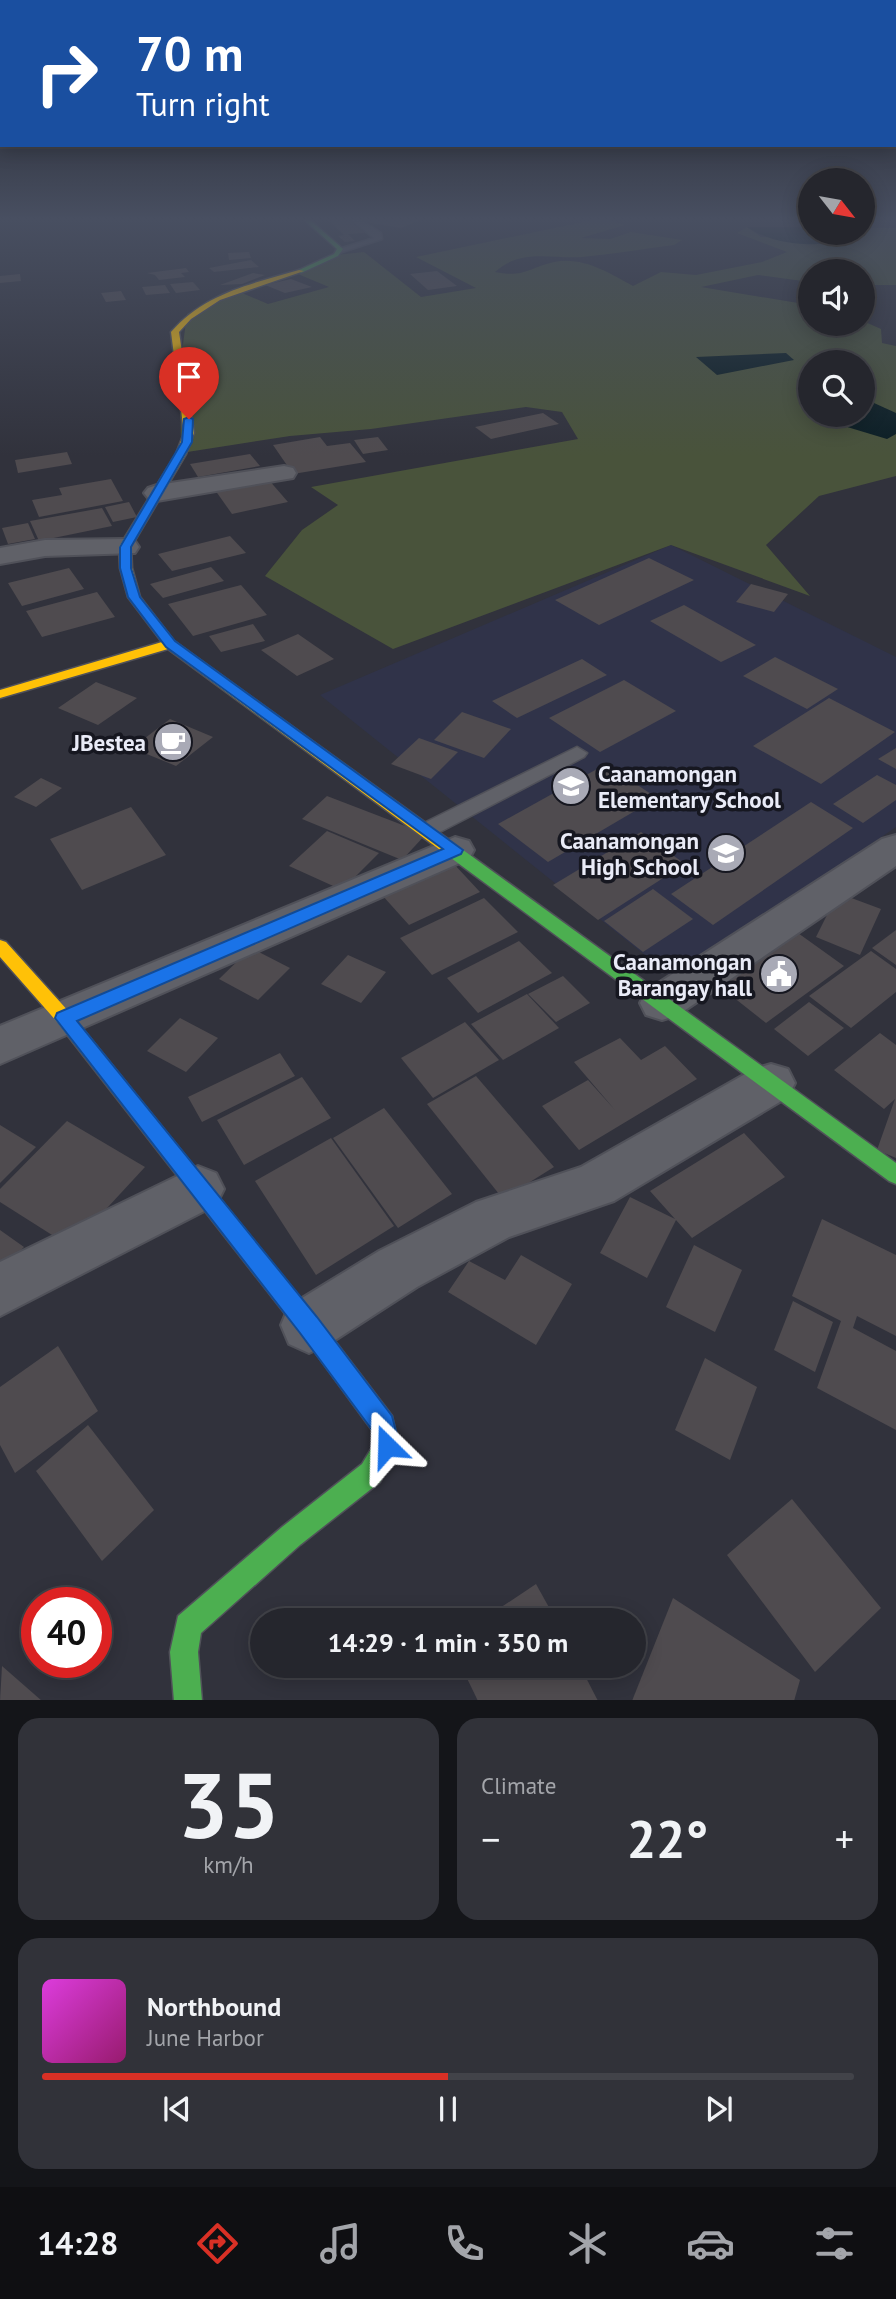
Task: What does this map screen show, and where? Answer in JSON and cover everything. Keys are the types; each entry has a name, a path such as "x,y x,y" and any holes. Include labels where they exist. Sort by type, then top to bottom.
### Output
{"street":[{"path":"216,297 192,309 183,318 175,336 189,433 181,453 125,547 126,568 134,597 170,644 896,1175"},
{"path":"157,493 284,473"},
{"path":"0,556 46,548 125,547"},
{"path":"0,694 170,644"},
{"path":"0,1046 441,840"},
{"path":"662,1003 896,848"},
{"path":"0,946 64,1018 309,1325 383,1425 387,1446 371,1473 291,1536 188,1626 184,1653 188,1700"},
{"path":"309,1325 398,1269 494,1219 596,1185 771,1083"},
{"path":"0,1290 198,1189"}],"lane":[{"path":"441,840 577,753"}],"shaded area":[{"path":"786,353 794,360 717,375 696,357"},
{"path":"875,403 896,413 896,434 887,439 847,427 875,427"},
{"name":"Caanamongan Elementary School","path":"671,545 896,657 896,827 675,979 320,695"}],"green space":[{"path":"220,297 252,297 268,304 292,297 764,297 798,303 798,336 875,336 875,326 881,329 882,343 896,346 896,476 819,496 766,545 810,596 671,545 393,649 265,576 302,530 338,505 311,487 578,439 562,412 526,407 371,429 290,436 181,453 180,367 187,314"}],"building":[{"path":"103,297 125,297 126,300 106,302"},
{"path":"543,413 559,424 491,439 475,427"},
{"path":"320,437 327,446 350,443 366,462 293,474 273,445"},
{"path":"378,437 388,450 363,454 354,440"},
{"path":"67,452 72,464 18,473 15,460"},
{"path":"250,454 260,466 198,477 190,464"},
{"path":"111,479 123,501 39,517 32,500 62,495 59,488"},
{"path":"268,479 288,502 232,514 215,490"},
{"path":"129,502 137,517 113,522 105,507"},
{"path":"102,508 112,526 39,541 30,521"},
{"path":"28,523 35,539 8,544 2,528"},
{"path":"230,536 246,553 172,571 158,554"},
{"path":"649,558 694,580 599,625 555,600"},
{"path":"211,567 224,581 163,598 150,584"},
{"path":"69,568 84,589 22,606 8,583"},
{"path":"751,584 788,594 774,612 736,602"},
{"path":"241,585 267,615 193,636 168,604"},
{"path":"97,592 115,617 42,637 26,611"},
{"path":"684,605 756,645 721,662 650,621"},
{"path":"253,624 265,641 221,652 209,636"},
{"path":"298,634 334,659 297,676 261,650"},
{"path":"775,657 838,689 807,709 743,676"},
{"path":"582,659 607,675 517,718 492,701"},
{"path":"624,680 676,711 600,752 549,718"},
{"path":"96,682 137,698 98,725 58,708"},
{"path":"829,698 895,732 821,784 753,746"},
{"path":"462,712 511,729 484,758 434,740"},
{"name":"JBestea","path":"170,719 213,737 176,766 132,748"},
{"path":"419,738 458,752 431,779 391,764"},
{"path":"896,748 896,769 878,759"},
{"path":"606,764 657,798 548,862 498,824"},
{"path":"877,775 896,785 896,800 863,823 833,804"},
{"path":"41,778 62,788 36,807 14,797"},
{"path":"327,796 426,834 402,860 302,819"},
{"path":"811,802 853,828 713,925 671,894"},
{"path":"131,807 166,855 82,890 50,839"},
{"path":"327,831 379,853 342,890 289,866"},
{"path":"641,832 685,864 598,920 553,885"},
{"path":"453,863 480,892 409,925 382,895"},
{"path":"653,889 693,919 643,952 604,921"},
{"path":"838,893 881,909 860,955 816,937"},
{"path":"484,898 518,932 432,975 400,938"},
{"name":"Caanamongan Barangay hall","path":"791,928 844,966 766,1023 714,982"},
{"path":"896,930 896,965 872,948"},
{"path":"519,941 552,973 478,1013 447,978"},
{"path":"251,948 290,968 258,1000 219,979"},
{"path":"871,951 896,969 896,992 851,1028 809,996"},
{"path":"348,955 386,972 361,1003 321,984"},
{"path":"563,976 590,1003 556,1022 528,994"},
{"path":"527,994 559,1028 503,1060 471,1024"},
{"path":"809,1002 844,1028 808,1056 774,1029"},
{"path":"180,1018 218,1038 186,1072 147,1051"},
{"path":"465,1022 499,1060 433,1098 401,1058"},
{"path":"880,1033 896,1045 896,1158 877,1150 895,1099 884,1109 834,1070"},
{"path":"620,1038 641,1060 665,1046 697,1079 579,1150 542,1106 588,1080 615,1110 574,1062"},
{"path":"280,1053 295,1076 202,1122 188,1097"},
{"path":"476,1076 554,1167 503,1199 427,1104"},
{"path":"302,1077 331,1118 244,1165 217,1120"},
{"path":"384,1108 452,1194 398,1228 333,1138"},
{"path":"67,1121 145,1167 71,1247 0,1202 0,1189"},
{"path":"0,1125 36,1147 0,1183"},
{"path":"744,1133 785,1177 692,1238 676,1220 647,1278 600,1253 630,1197 675,1219 650,1191"},
{"path":"331,1138 394,1226 316,1275 255,1181"},
{"path":"822,1219 896,1255 896,1336 857,1316 853,1328 896,1351 896,1430 817,1388 841,1321 792,1296"},
{"path":"0,1230 24,1247 0,1272"},
{"path":"694,1245 742,1270 715,1332 666,1307"},
{"path":"521,1255 572,1284 536,1345 448,1292 469,1261 505,1280"},
{"path":"793,1301 833,1322 815,1372 774,1350"},
{"path":"58,1346 98,1411 15,1473 0,1445 0,1387"},
{"path":"705,1358 757,1387 730,1460 675,1430"},
{"path":"88,1425 154,1510 102,1561 36,1471"},
{"path":"792,1499 881,1608 815,1672 727,1555"},
{"path":"536,1584 549,1608 500,1608"},
{"path":"673,1598 800,1680 794,1700 632,1700 641,1678 646,1678 646,1666"},
{"path":"2,1666 41,1700 0,1700"},
{"path":"467,1678 586,1678 597,1700 478,1700"}],"traffic: fast":[{"path":"453,851 896,1175"},
{"path":"188,1700 184,1652 188,1626 291,1536 371,1473 387,1446 383,1425 323,1344"}],"traffic: slow":[{"path":"170,644 134,597 126,568 125,547 181,454 189,433 175,332 203,307 220,297"},
{"path":"0,694 170,644 453,851"},
{"path":"0,946 64,1018 323,1344"}],"place":[{"name":"JBestea","path":"173,742"},
{"name":"Caanamongan Elementary School","path":"571,786"},
{"name":"Caanamongan High School","path":"726,853"},
{"name":"Caanamongan Barangay hall","path":"779,974"}],"route":[{"path":"189,419 187,442 125,547 126,568 134,597 170,644 455,850 64,1018 309,1325 383,1425 387,1446"}]}
